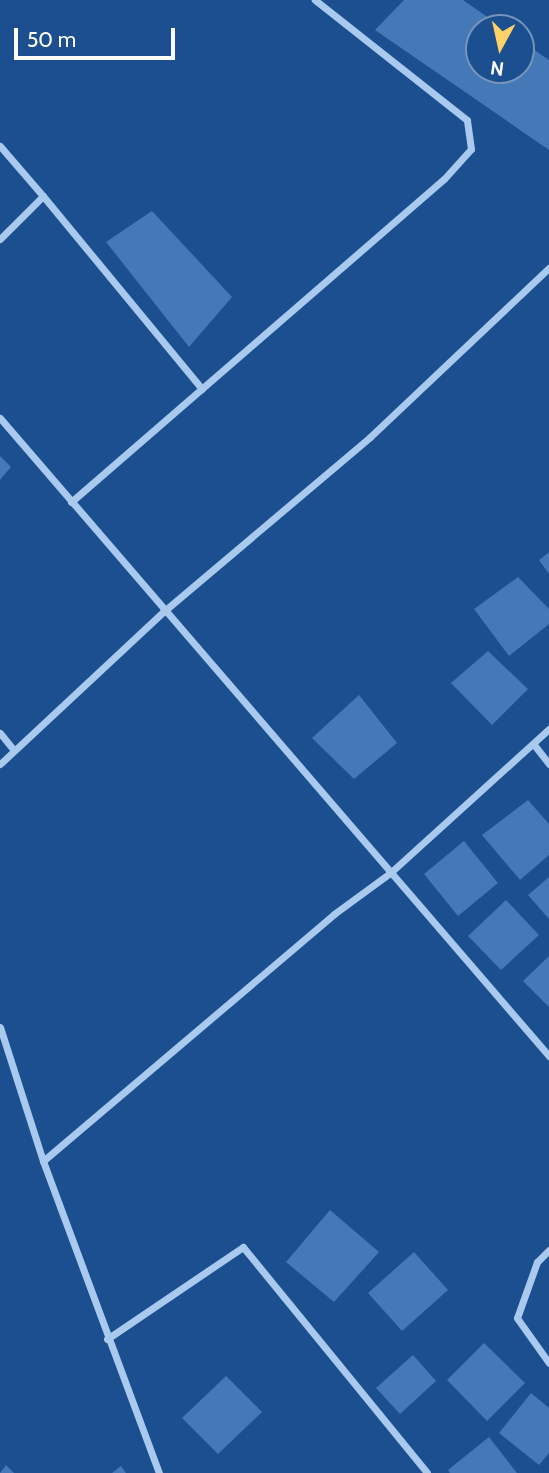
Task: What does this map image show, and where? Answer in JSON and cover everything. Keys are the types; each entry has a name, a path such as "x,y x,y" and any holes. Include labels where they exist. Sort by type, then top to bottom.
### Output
{"street":[{"path":"71,502 444,179 471,149 467,120 315,0"},
{"path":"0,146 202,388"},
{"path":"0,239 43,196"},
{"path":"0,764 163,612 370,437 549,268"},
{"path":"0,418 163,612 549,1056"},
{"path":"43,1161 334,914 390,873 535,746 549,729"},
{"path":"0,733 14,750"},
{"path":"535,746 549,764"},
{"path":"0,1027 43,1161 159,1473"},
{"path":"107,1339 243,1247 427,1473"},
{"path":"549,1250 537,1262 517,1318 549,1363"}],"building":[{"path":"404,0 463,0 483,14 465,14 465,84 535,84 535,50 549,60 549,150 375,30"},
{"path":"152,211 232,297 189,347 106,242"},
{"path":"0,456 11,467 0,480"},
{"path":"549,552 549,574 539,560"},
{"path":"518,577 549,609 549,624 509,656 474,609"},
{"path":"488,651 528,689 492,725 451,683"},
{"path":"359,695 397,743 354,779 312,738"},
{"path":"528,800 549,824 549,855 520,880 482,835"},
{"path":"464,841 498,883 458,916 424,874"},
{"path":"549,877 549,919 528,895"},
{"path":"506,900 539,935 501,970 468,936"},
{"path":"549,956 549,1007 523,981"},
{"path":"330,1210 379,1252 334,1302 286,1262"},
{"path":"414,1252 448,1290 402,1331 368,1293"},
{"path":"484,1343 525,1383 487,1421 447,1380"},
{"path":"413,1355 436,1381 400,1414 376,1388"},
{"path":"226,1376 262,1412 218,1454 182,1418"},
{"path":"531,1393 549,1408 549,1453 539,1465 499,1433"},
{"path":"489,1437 517,1473 450,1473 448,1470"},
{"path":"6,1465 14,1473 0,1473"},
{"path":"121,1466 126,1473 112,1473"}]}
